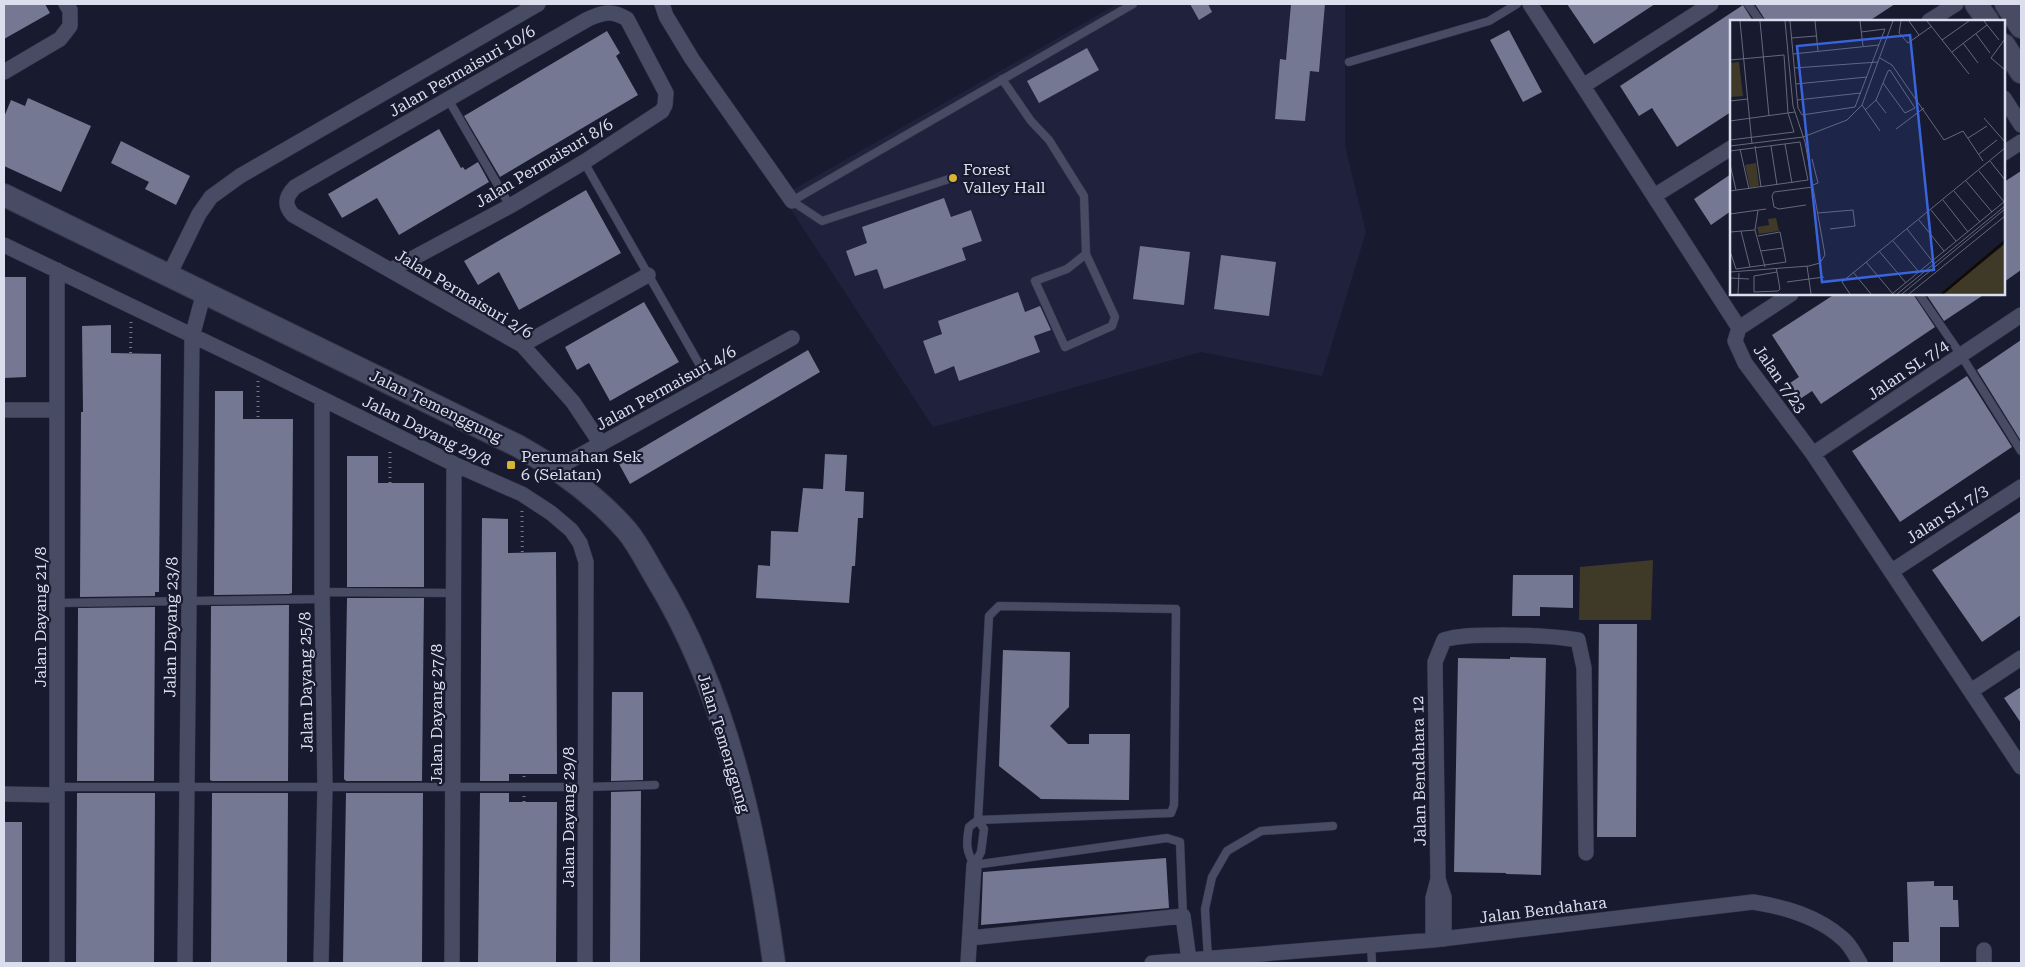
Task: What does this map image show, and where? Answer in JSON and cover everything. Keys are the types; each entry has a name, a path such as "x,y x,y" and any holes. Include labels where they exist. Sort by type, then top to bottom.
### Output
{"street":[{"path":"169,275 198,214 218,191 248,171 538,4"},
{"path":"662,4 666,16 692,59 792,201"},
{"path":"1530,4 1739,328 1789,295"},
{"path":"1583,86 1711,4"},
{"path":"1976,4 1987,20"},
{"path":"2006,4 2021,28"},
{"path":"4,72 60,40 70,26 68,7"},
{"path":"1931,20 1949,10"},
{"name":"Jalan Permaisuri 10/6","path":"286,202 288,194 294,187 588,19 605,12 617,13 626,19 647,58"},
{"path":"2005,48 2021,72"},
{"name":"Jalan Permaisuri 8/6","path":"391,270 510,206 584,162 662,111 665,105 666,93 647,58"},
{"path":"2005,100 2021,125"},
{"path":"2005,152 2021,142"},
{"path":"1654,196 1730,149"},
{"name":"Jalan Temenggung","path":"4,195 518,446 557,468 592,494 628,532 674,607 708,682 736,770 756,853 774,963"},
{"name":"Jalan Permaisuri 2/6","path":"286,202 288,209 293,215 522,345 574,402 601,444"},
{"name":"Jalan Dayang 29/8","path":"4,245 454,464 522,494 551,513 571,530 580,542 586,562 585,963"},
{"name":"Jalan Dayang 21/8","path":"57,270 57,963"},
{"path":"522,345 648,275"},
{"name":"Jalan Dayang 23/8","path":"185,963 192,337 204,292"},
{"name":"Jalan SL 7/4","path":"1814,454 2021,315"},
{"name":"Jalan 7/23","path":"1739,328 1735,341 1745,363 1814,454 2021,767"},
{"name":"Jalan Permaisuri 4/6","path":"557,468 792,338"},
{"name":"Jalan Dayang 25/8","path":"321,963 325,786 322,596 322,400"},
{"path":"4,410 57,410"},
{"name":"Jalan Dayang 27/8","path":"452,963 454,464"},
{"name":"Jalan SL 7/3","path":"1892,571 2021,487"},
{"name":"Jalan Bendahara 12","path":"1438,940 1444,897 1438,879 1435,662 1444,640 1459,636 1552,636 1578,640 1584,668 1586,853"},
{"path":"1971,691 2021,658"},
{"path":"4,794 57,791"},
{"path":"968,963 974,865"},
{"name":"Jalan Bendahara","path":"1152,963 1189,960 1208,961 1438,940 1753,902 1778,906 1824,925 1843,939 1860,963"},
{"path":"970,938 1183,916 1189,960"}],"lane":[{"path":"955,178 822,221 792,201 1133,4"},
{"path":"1349,62 1489,21 1517,4"},
{"path":"1748,4 1759,20"},
{"path":"1002,79 1031,120 1050,140 1084,196 1086,254 1115,317 1112,326 1064,347 1035,281 1067,269 1086,254"},
{"path":"448,99 510,206"},
{"path":"584,162 710,383"},
{"path":"1920,295 1961,355 2021,451"},
{"path":"57,603 258,600 390,593 454,593"},
{"path":"974,865 967,850 967,838 969,827 978,820 1171,813 1174,805 1176,609 999,606 990,616 978,820 984,828 981,852 974,865"},
{"path":"57,791 187,786 585,787 655,785"},
{"path":"1208,961 1205,909 1212,877 1227,852 1261,831 1333,826"},
{"path":"974,865 1167,838 1180,842 1183,916"},
{"path":"1371,945 1372,963"}],"path":[{"path":"124,963 131,308"},
{"path":"256,963 258,367"},
{"path":"388,963 390,433"},
{"path":"522,494 525,963"}],"shaded area":[{"name":"Forest Valley Hall","path":"1117,4 1345,4 1345,146 1366,232 1322,376 1201,352 933,427 782,196"},
{"path":"1653,560 1651,620 1579,620 1580,567"}],"building":[{"path":"4,4 45,4 50,13 4,39"},
{"path":"1190,4 1208,4 1212,12 1199,20"},
{"path":"1291,4 1325,4 1319,72 1310,71 1305,121 1275,119 1280,59 1286,60"},
{"path":"1567,4 1655,4 1594,44"},
{"path":"1755,4 1895,4 1871,20 1765,20"},
{"path":"1743,5 1752,20 1730,20 1730,113 1677,147 1652,108 1639,116 1620,86"},
{"path":"1509,30 1542,92 1523,102 1490,40"},
{"path":"607,31 620,53 616,56 638,95 500,177 464,116"},
{"path":"1087,48 1099,70 1039,103 1027,81"},
{"path":"28,98 91,126 61,192 4,166 4,117 11,100 25,106"},
{"path":"439,129 461,168 463,167 465,170 478,162 489,182 399,235 377,198 342,218 328,194"},
{"path":"121,141 190,176 176,205 145,189 149,182 111,163"},
{"path":"2021,171 2021,270 2005,281 2005,181"},
{"path":"1730,175 1730,212 1711,225 1694,199"},
{"path":"586,190 621,253 519,310 499,272 478,285 464,261"},
{"path":"944,198 951,217 971,210 982,241 962,248 966,260 884,289 877,269 855,276 846,251 867,243 862,227"},
{"path":"1140,246 1190,252 1184,305 1133,299"},
{"path":"1221,255 1276,262 1269,316 1214,309"},
{"path":"4,277 26,277 26,377 4,378"},
{"path":"1018,292 1025,312 1040,306 1051,330 1034,336 1040,352 959,381 954,366 935,374 923,341 942,334 938,321"},
{"path":"1833,295 1914,295 1935,327 1821,404 1812,391 1800,399 1790,383 1799,377 1772,335"},
{"path":"1927,295 1983,295 1944,321"},
{"path":"644,302 679,362 610,401 589,363 577,370 565,347"},
{"path":"111,325 111,353 161,354 159,592 155,592 155,596 80,597 81,412 83,412 82,326"},
{"path":"2021,340 2021,441 1977,370"},
{"path":"808,350 820,372 630,484 618,462"},
{"path":"1967,376 2012,447 1900,522 1852,451"},
{"path":"215,391 243,391 243,419 293,419 292,593 214,595"},
{"path":"825,454 847,455 845,491 864,492 863,518 858,518 855,566 852,566 849,603 756,598 758,565 770,566 771,531 798,532 803,488 823,489"},
{"path":"347,456 378,456 378,483 424,483 424,587 347,587"},
{"path":"2021,511 2021,615 1982,642 1932,570"},
{"path":"482,518 508,519 508,553 556,552 557,774 509,774 509,781 480,781"},
{"path":"1513,575 1573,575 1573,608 1540,607 1540,616 1512,616"},
{"path":"347,598 424,598 422,781 346,781 344,779"},
{"path":"289,605 288,781 212,781 210,780 211,606"},
{"path":"155,607 154,781 77,781 78,608"},
{"path":"1599,624 1637,624 1636,837 1597,837"},
{"path":"1003,650 1070,652 1069,707 1050,726 1068,744 1089,744 1089,734 1130,734 1129,800 1041,799 999,766"},
{"path":"1510,657 1546,658 1541,875 1454,872 1458,658 1510,659"},
{"path":"2021,687 2021,723 2004,698"},
{"path":"612,692 643,692 643,780 611,781"},
{"path":"641,791 640,963 610,963 611,792"},
{"path":"77,793 155,793 154,963 76,963"},
{"path":"212,793 288,793 287,963 211,963"},
{"path":"346,793 423,793 422,963 343,963"},
{"path":"480,793 509,793 509,802 557,802 556,963 478,963"},
{"path":"4,822 22,822 22,963 4,963"},
{"path":"1166,858 1169,908 981,925 983,872"},
{"path":"1934,881 1934,886 1953,886 1953,900 1958,900 1959,927 1940,927 1940,963 1893,963 1893,942 1909,942 1907,882"}],"place":[{"name":"Forest Valley Hall","path":"953,178"},
{"name":"Perumahan Sek 6 (Selatan)","path":"511,465"}]}
